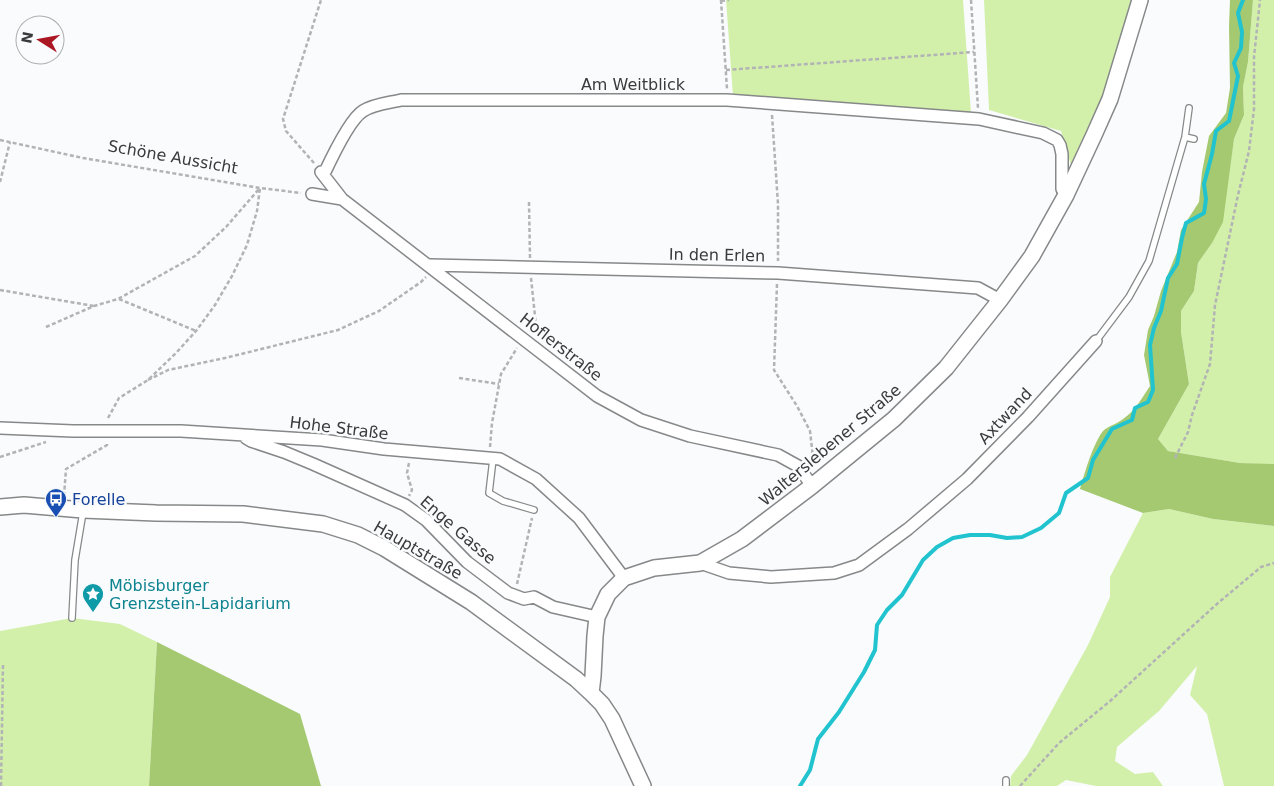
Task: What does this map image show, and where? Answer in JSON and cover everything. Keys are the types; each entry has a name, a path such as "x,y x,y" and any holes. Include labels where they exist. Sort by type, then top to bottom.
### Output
{"street":[{"name":"Walterslebener Straße","path":"591,693 597,617 608,594 624,578 654,568 700,563 742,539 809,483 900,413 946,368 1000,300 1032,256 1066,195 1094,135 1110,99 1140,0"},
{"name":"Am Weitblick","path":"323,173 355,118 362,111 401,100 727,100 979,119 1043,133 1057,140 1060,145 1062,154 1062,189 1066,195"},
{"name":"Hoflerstraße","path":"323,173 342,199 597,396 641,420 690,436 778,455 798,466 809,483"},
{"path":"312,194 342,199"},
{"name":"In den Erlen","path":"432,267 778,273 978,288 1000,300"},
{"name":"Axtwand","path":"700,563 729,574 771,577 834,573 859,565 908,529 967,479 1028,417 1096,341"},
{"name":"Hohe Straße","path":"0,428 106,432 182,430 322,440 410,452 500,459 536,479 580,518 624,578"},
{"name":"Enge Gasse","path":"242,435 251,441 313,464 404,505 426,520 467,562 508,593 524,599 534,597 553,607 597,617"},
{"name":"Hauptstraße","path":"0,507 24,505 156,513 244,514 323,524 358,535 384,548 471,602 591,693 602,704 612,719 643,786"}],"lane":[{"name":"Axtwand","path":"1096,341 1130,297 1149,261 1185,137 1189,108"},
{"path":"1185,137 1194,139"},
{"path":"493,459 489,493 503,501 534,510"},
{"path":"72,618 75,560 84,510"}],"path":[{"path":"321,0 283,119 286,131 323,173"},
{"path":"727,100 721,0 729,0"},
{"path":"971,0 979,119"},
{"path":"1175,458 1188,432 1210,364 1218,286 1249,151 1254,109 1254,57 1260,0"},
{"path":"726,70 974,52"},
{"path":"771,104 778,204 778,273 774,370 797,406 810,431 815,471 809,483"},
{"name":"Schöne Aussicht","path":"0,140 83,158 260,188 312,194"},
{"path":"0,182 10,142"},
{"path":"46,327 94,306 118,299 195,256 226,227 260,188"},
{"path":"148,380 196,331 215,305 232,276 247,245 257,211 260,188"},
{"path":"529,202 530,268"},
{"path":"108,418 119,398 168,370 338,330 379,311 421,282 432,267"},
{"path":"532,281 537,335"},
{"path":"0,290 94,306"},
{"path":"118,299 196,331"},
{"path":"493,459 490,449 492,423 501,374 523,338"},
{"path":"459,378 499,384"},
{"path":"64,508 66,469 107,445 106,432"},
{"path":"0,456 47,442"},
{"path":"404,505 412,490 408,473 410,452"},
{"path":"515,596 534,510"},
{"path":"1020,786 1059,743 1110,702 1218,603 1261,567 1274,563"},
{"path":"1,786 3,665"}],"green space":[{"path":"726,0 963,0 971,113 733,96"},
{"path":"984,0 1133,0 1099,105 1082,146 1071,165 1061,131 989,110"},
{"path":"1230,0 1253,0 1248,62 1243,87 1244,115 1234,139 1223,222 1212,243 1198,263 1194,291 1181,311 1181,332 1189,384 1158,439 1168,451 1240,463 1274,464 1274,526 1213,519 1169,509 1143,513 1080,489 1093,451 1103,431 1121,421 1131,412 1150,386 1144,355 1148,330 1177,252 1181,230 1199,202 1202,172 1209,136 1226,113 1230,88"},
{"path":"1253,0 1274,0 1274,464 1272,465 1240,463 1168,451 1158,439 1189,384 1181,332 1181,311 1194,291 1198,263 1212,243 1228,179 1234,139 1244,115 1243,87 1248,62"},
{"path":"1169,509 1213,519 1274,526 1274,786 1224,786 1207,714 1190,695 1197,666 1159,711 1117,747 1115,761 1135,774 1153,772 1163,786 1096,786 1066,780 1057,786 1010,786 1011,776 1027,755 1088,645 1110,597 1110,577 1143,513"},
{"path":"72,618 120,624 157,642 149,786 0,786 0,631"},
{"path":"157,642 300,714 321,786 149,786"}],"waterway":[{"path":"800,786 810,770 818,739 839,712 864,672 875,650 877,625 887,610 902,595 923,560 937,547 953,538 970,535 990,535 1007,538 1022,537 1041,528 1059,513 1066,493 1088,478 1093,460 1112,429 1132,420 1135,408 1148,402 1153,390 1150,345 1161,311 1168,278 1177,264 1186,223 1204,213 1206,199 1204,184 1216,131 1229,121 1238,76 1234,63 1241,48 1242,32 1238,13 1243,0"}],"place":[{"name":"Forelle","path":"56,518"},
{"name":"Möbisburger Grenzstein-Lapidarium","path":"93,613"}]}
